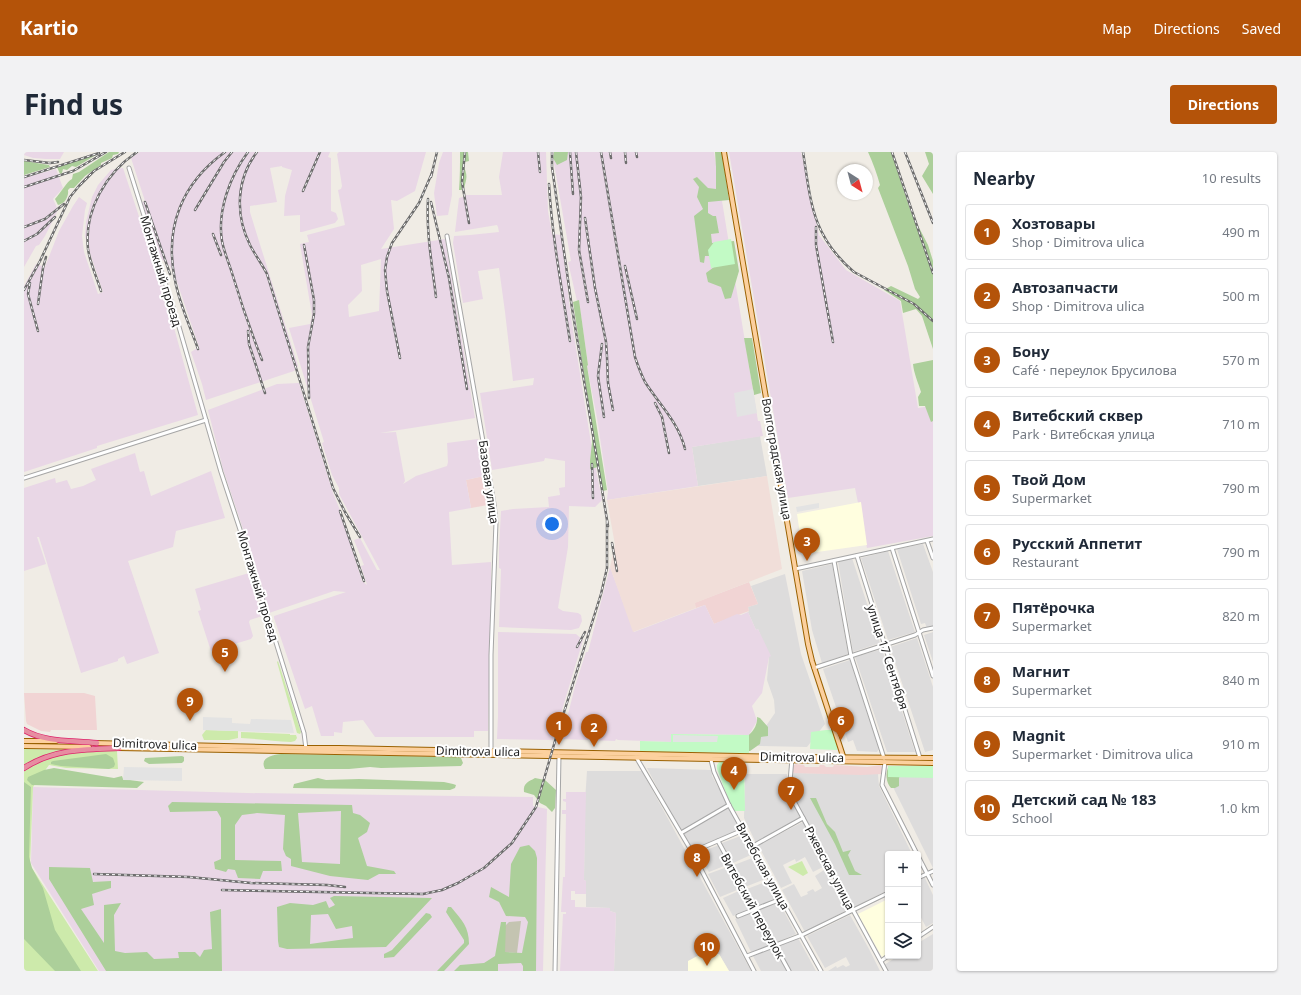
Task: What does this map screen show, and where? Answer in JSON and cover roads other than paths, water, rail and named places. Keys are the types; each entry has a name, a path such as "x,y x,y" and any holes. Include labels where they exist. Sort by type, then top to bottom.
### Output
{"highway":[{"path":"24,730 48,739 97,743"},
{"path":"24,768 44,758 66,751 119,748"}],"main road":[{"name":"Волгоградская улица","path":"724,152 808,644 814,668 844,760"},
{"name":"Dimitrova ulica","path":"24,740 306,750"},
{"name":"Dimitrova ulica","path":"24,746 635,755 844,760 933,758"},
{"name":"Dimitrova ulica","path":"491,753 559,756 635,755 711,760 792,759"},
{"name":"Dimitrova ulica","path":"885,760 933,763"}],"street":[{"name":"Монтажный проезд","path":"129,168 177,320 206,420 298,712 304,733 306,750"},
{"name":"Базовая улица","path":"447,236 496,522 491,655 491,753"},
{"path":"24,478 206,420"},
{"path":"795,569 933,539"},
{"path":"926,541 933,558"},
{"path":"892,548 933,676"},
{"name":"улица 17 Сентября","path":"857,556 920,758"},
{"path":"834,561 851,656 885,760 882,785 916,851"},
{"path":"814,668 885,645 919,633 923,630 933,628"},
{"path":"635,755 692,852 754,971"},
{"path":"555,971 559,756"},
{"name":"Ржевская улица","path":"792,759 789,792 886,970"},
{"name":"Витебская улица","path":"711,760 714,772 729,805 821,971"},
{"path":"681,833 729,805"},
{"path":"753,846 803,818"},
{"path":"692,852 743,830"},
{"name":"Витебский переулок","path":"718,841 789,971"},
{"path":"921,861 933,885"},
{"path":"921,877 933,871"},
{"path":"747,956 802,935 885,895"},
{"path":"738,916 781,899"},
{"path":"921,935 933,927"},
{"path":"881,961 885,958"},
{"path":"881,971 886,970"}],"railway":[{"path":"24,187 73,171 106,152"},
{"path":"24,290 40,261 70,197 94,171 125,152"},
{"path":"101,291 88,249 90,220 99,194 107,182 116,171 137,152"},
{"path":"198,349 177,289 172,261 172,242 175,224 187,192 210,164 225,152"},
{"path":"195,210 224,162 232,152"},
{"path":"248,152 236,172 226,194 221,218 221,230 225,253 262,360"},
{"path":"257,152 250,163 242,185 240,197 242,222 250,245 267,274 333,488 360,537"},
{"path":"303,191 320,152"},
{"path":"431,177 437,152"},
{"path":"465,152 462,182 469,223"},
{"path":"538,152 540,172"},
{"path":"552,152 552,167 572,308 608,526"},
{"path":"570,152 573,194"},
{"path":"576,152 581,197 579,250 588,302"},
{"path":"601,152 635,357 645,382 673,422 685,449"},
{"path":"610,152 611,158"},
{"path":"625,152 626,163"},
{"path":"636,152 637,157"},
{"path":"803,152 808,187 816,218 829,245 840,259 854,272 914,304 933,321"},
{"path":"892,152 933,273"},
{"path":"905,152 933,223"},
{"path":"24,177 99,153"},
{"path":"24,160 50,163 58,162"},
{"path":"400,358 387,291 385,270 387,257 392,243 419,203 432,173"},
{"path":"549,184 555,243 570,341"},
{"path":"428,199 429,236 436,297"},
{"path":"145,202 170,274"},
{"path":"431,202 449,278 467,389"},
{"path":"24,227 45,219 64,204"},
{"path":"24,241 37,234 55,217"},
{"path":"585,218 595,288 606,342 608,383 613,410"},
{"path":"816,227 816,245 833,342"},
{"path":"213,234 221,255"},
{"path":"304,245 314,300 314,314 308,347 309,398"},
{"path":"38,304 46,257"},
{"path":"625,266 637,319"},
{"path":"30,283 28,294 38,331"},
{"path":"248,331 249,344 265,393"},
{"path":"602,344 598,376 604,417"},
{"path":"655,403 662,417 669,453"},
{"path":"592,464 593,498"},
{"path":"340,511 364,581"},
{"path":"222,890 423,894 442,890 458,883 484,868 512,843 536,807 601,594 607,568 607,521"},
{"path":"612,543 617,571"},
{"path":"577,647 585,632"},
{"path":"94,874 189,877 251,883 327,885 345,887"}],"place":[{"name":"Бону","path":"807,561"},
{"name":"Твой Дом","path":"225,672"},
{"name":"Magnit","path":"190,721"},
{"name":"Русский Аппетит","path":"841,740"},
{"name":"Хозтовары","path":"559,745"},
{"name":"Автозапчасти","path":"594,747"},
{"name":"Витебский сквер","path":"734,790"},
{"name":"Пятёрочка","path":"791,810"},
{"name":"Магнит","path":"697,877"},
{"name":"Детский сад № 183","path":"707,966"}]}
